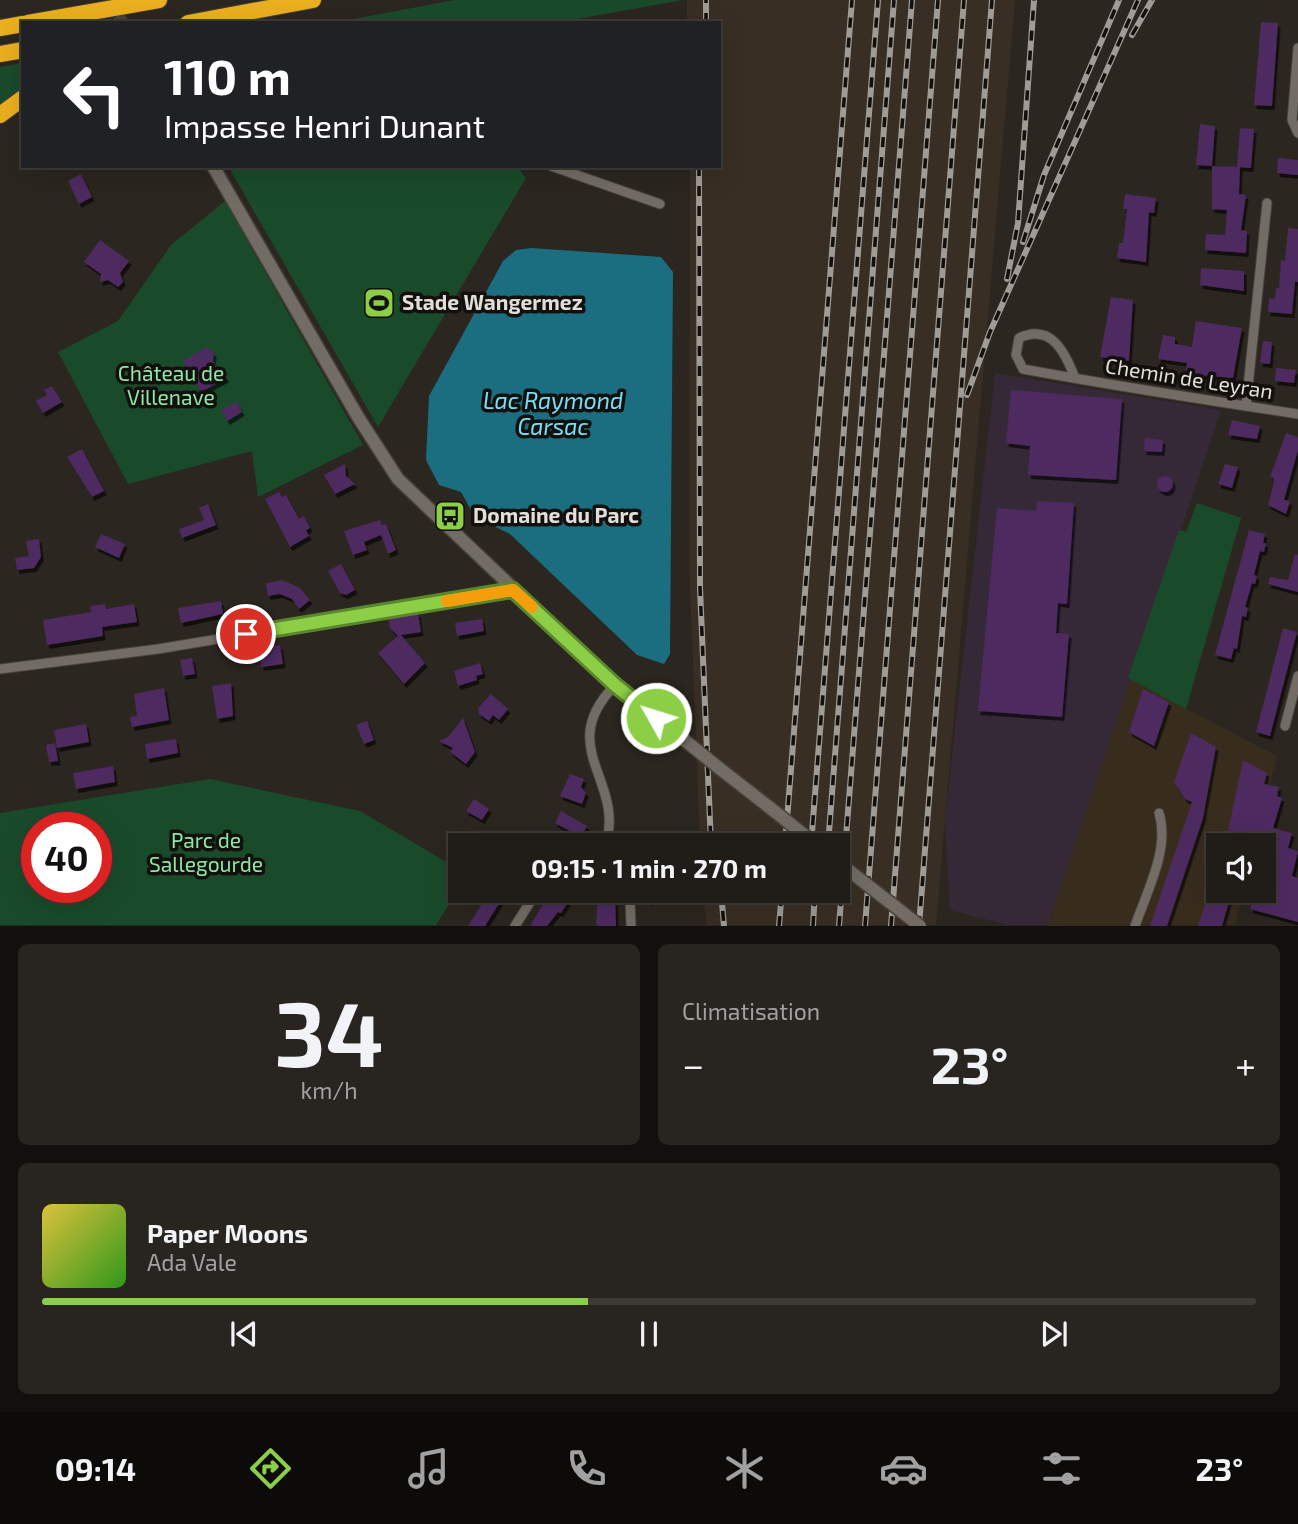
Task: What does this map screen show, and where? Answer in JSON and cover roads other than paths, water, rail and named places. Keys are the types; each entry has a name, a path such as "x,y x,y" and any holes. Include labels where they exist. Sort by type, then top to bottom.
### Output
{"highway":[{"path":"37,21 159,0"},
{"path":"215,20 313,0"},
{"path":"0,27 21,24"},
{"path":"0,54 21,50"},
{"path":"0,115 21,99"}],"street":[{"path":"1298,48 1292,120 1298,133"},
{"path":"214,168 388,466 423,506 615,685 802,833"},
{"path":"557,168 660,204"},
{"path":"1245,406 1267,203"},
{"name":"Chemin de Leyran","path":"1075,378 1059,344 1049,335 1030,332 1019,338 1016,355 1023,369 1075,378 1245,406 1298,414"},
{"path":"0,669 165,648 513,590"},
{"path":"1285,726 1298,676"},
{"path":"609,833 612,823 589,744 590,721 615,685"},
{"path":"1135,926 1161,843 1163,827 1159,813"},
{"path":"850,871 920,926"},
{"path":"515,926 529,903"},
{"path":"630,903 631,926"}],"water":[{"name":"Lac Raymond Carsac","path":"531,248 661,257 673,272 670,654 664,664 637,655 510,534 475,517 461,492 439,485 426,460 429,396 503,261 516,250"}],"tunnel":[{"path":"109,0 122,21"}],"railway":[{"path":"706,0 706,21"},
{"path":"786,833 852,0"},
{"path":"812,833 878,0"},
{"path":"829,833 894,0"},
{"path":"839,926 912,0"},
{"path":"865,926 938,0"},
{"path":"891,926 964,0"},
{"path":"919,926 992,0"},
{"path":"1007,279 1018,223 1034,0"},
{"path":"1023,242 1044,175 1119,0"},
{"path":"967,395 990,332 1138,0"},
{"path":"1132,35 1152,0"},
{"path":"699,168 700,588 710,833"},
{"path":"722,903 724,926"},
{"path":"779,926 781,903"},
{"path":"813,926 814,903"}],"place":[{"name":"Stade Wangermez","path":"379,303"},
{"name":"Domaine du Parc","path":"450,516"}],"park label":[{"name":"Château de Villenave","path":"171,386"},
{"name":"Parc de Sallegourde","path":"206,853"}]}
